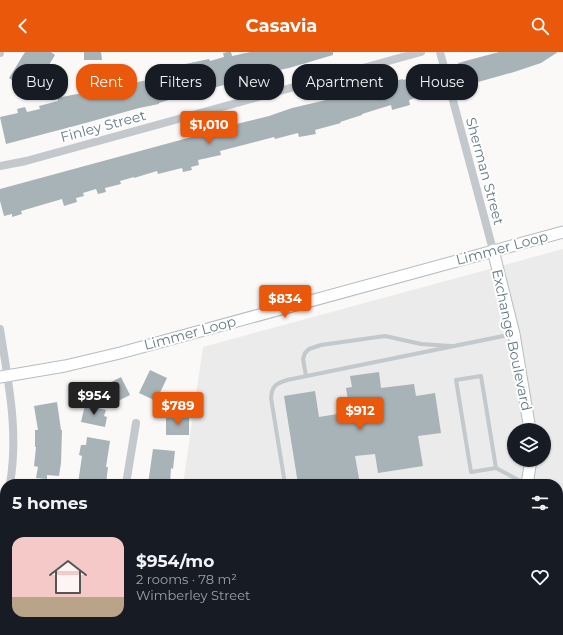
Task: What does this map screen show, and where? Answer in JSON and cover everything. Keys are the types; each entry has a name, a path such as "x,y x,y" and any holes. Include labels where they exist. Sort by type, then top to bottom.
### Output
{"street":[{"name":"Finley Street","path":"0,166 41,157 421,52"},
{"name":"Sherman Street","path":"440,52 493,250"},
{"name":"Limmer Loop","path":"3,377 65,366 120,353 563,232"},
{"name":"Exchange Boulevard","path":"493,250 514,334 529,423"},
{"path":"0,329 3,377 14,421 14,450 11,479"},
{"path":"127,479 136,423"},
{"path":"528,479 530,467"}],"lane":[{"path":"284,479 271,398 272,390 276,384 306,376 514,334"},
{"path":"306,376 303,359 305,353 309,349 321,345 385,336 421,344 454,346"},
{"path":"496,468 482,376 456,380 471,472 496,468 517,479"}],"shaded area":[{"path":"563,249 563,479 184,479 203,347"}],"building":[{"path":"25,52 51,52 55,55 50,64 18,64"},
{"path":"84,52 101,52 102,60 84,60"},
{"path":"231,52 232,56 250,52 333,52 333,55 303,64 292,64 292,67 284,69 284,64 224,64 224,85 216,87 216,64 185,64 209,59 210,61 224,57 223,53"},
{"path":"499,52 558,52 541,63 478,82 478,64 458,63"},
{"path":"12,73 12,80 9,78"},
{"path":"406,79 406,100 409,100 410,105 392,110 391,105 340,122 341,123 315,130 316,134 299,137 298,133 275,139 274,137 220,151 221,155 198,160 199,165 191,167 192,170 183,172 182,168 158,174 157,171 134,177 120,181 121,184 105,188 106,192 98,194 96,189 83,193 84,196 76,198 77,202 64,206 62,199 21,211 22,214 12,217 12,214 4,216 0,201 0,189 221,129 220,128 269,116 292,108 326,100 398,100 398,80"},
{"path":"145,80 145,100 168,100 159,104 6,144 0,117 18,113 17,109 25,107 27,112 40,109 39,106 58,100 68,100 68,96 76,94 76,100 137,100 137,82"},
{"path":"150,370 167,378 156,401 139,393"},
{"path":"379,372 381,388 414,384 416,396 435,393 441,433 418,436 423,466 378,473 375,454 355,456 359,479 297,479 284,396 315,391 319,417 350,412 346,388 352,387 350,376"},
{"path":"121,377 130,395 114,403 105,385"},
{"path":"57,402 62,430 59,476 47,475 47,479 36,478 38,467 34,466 36,447 35,430 38,430 34,406"},
{"path":"85,405 106,410 104,416 107,417 105,427 81,422"},
{"path":"166,417 189,417 189,435 166,435"},
{"path":"87,437 110,441 106,467 108,467 107,479 79,479 82,456 79,455 81,445 86,445"},
{"path":"153,449 175,451 170,479 149,479"}]}
